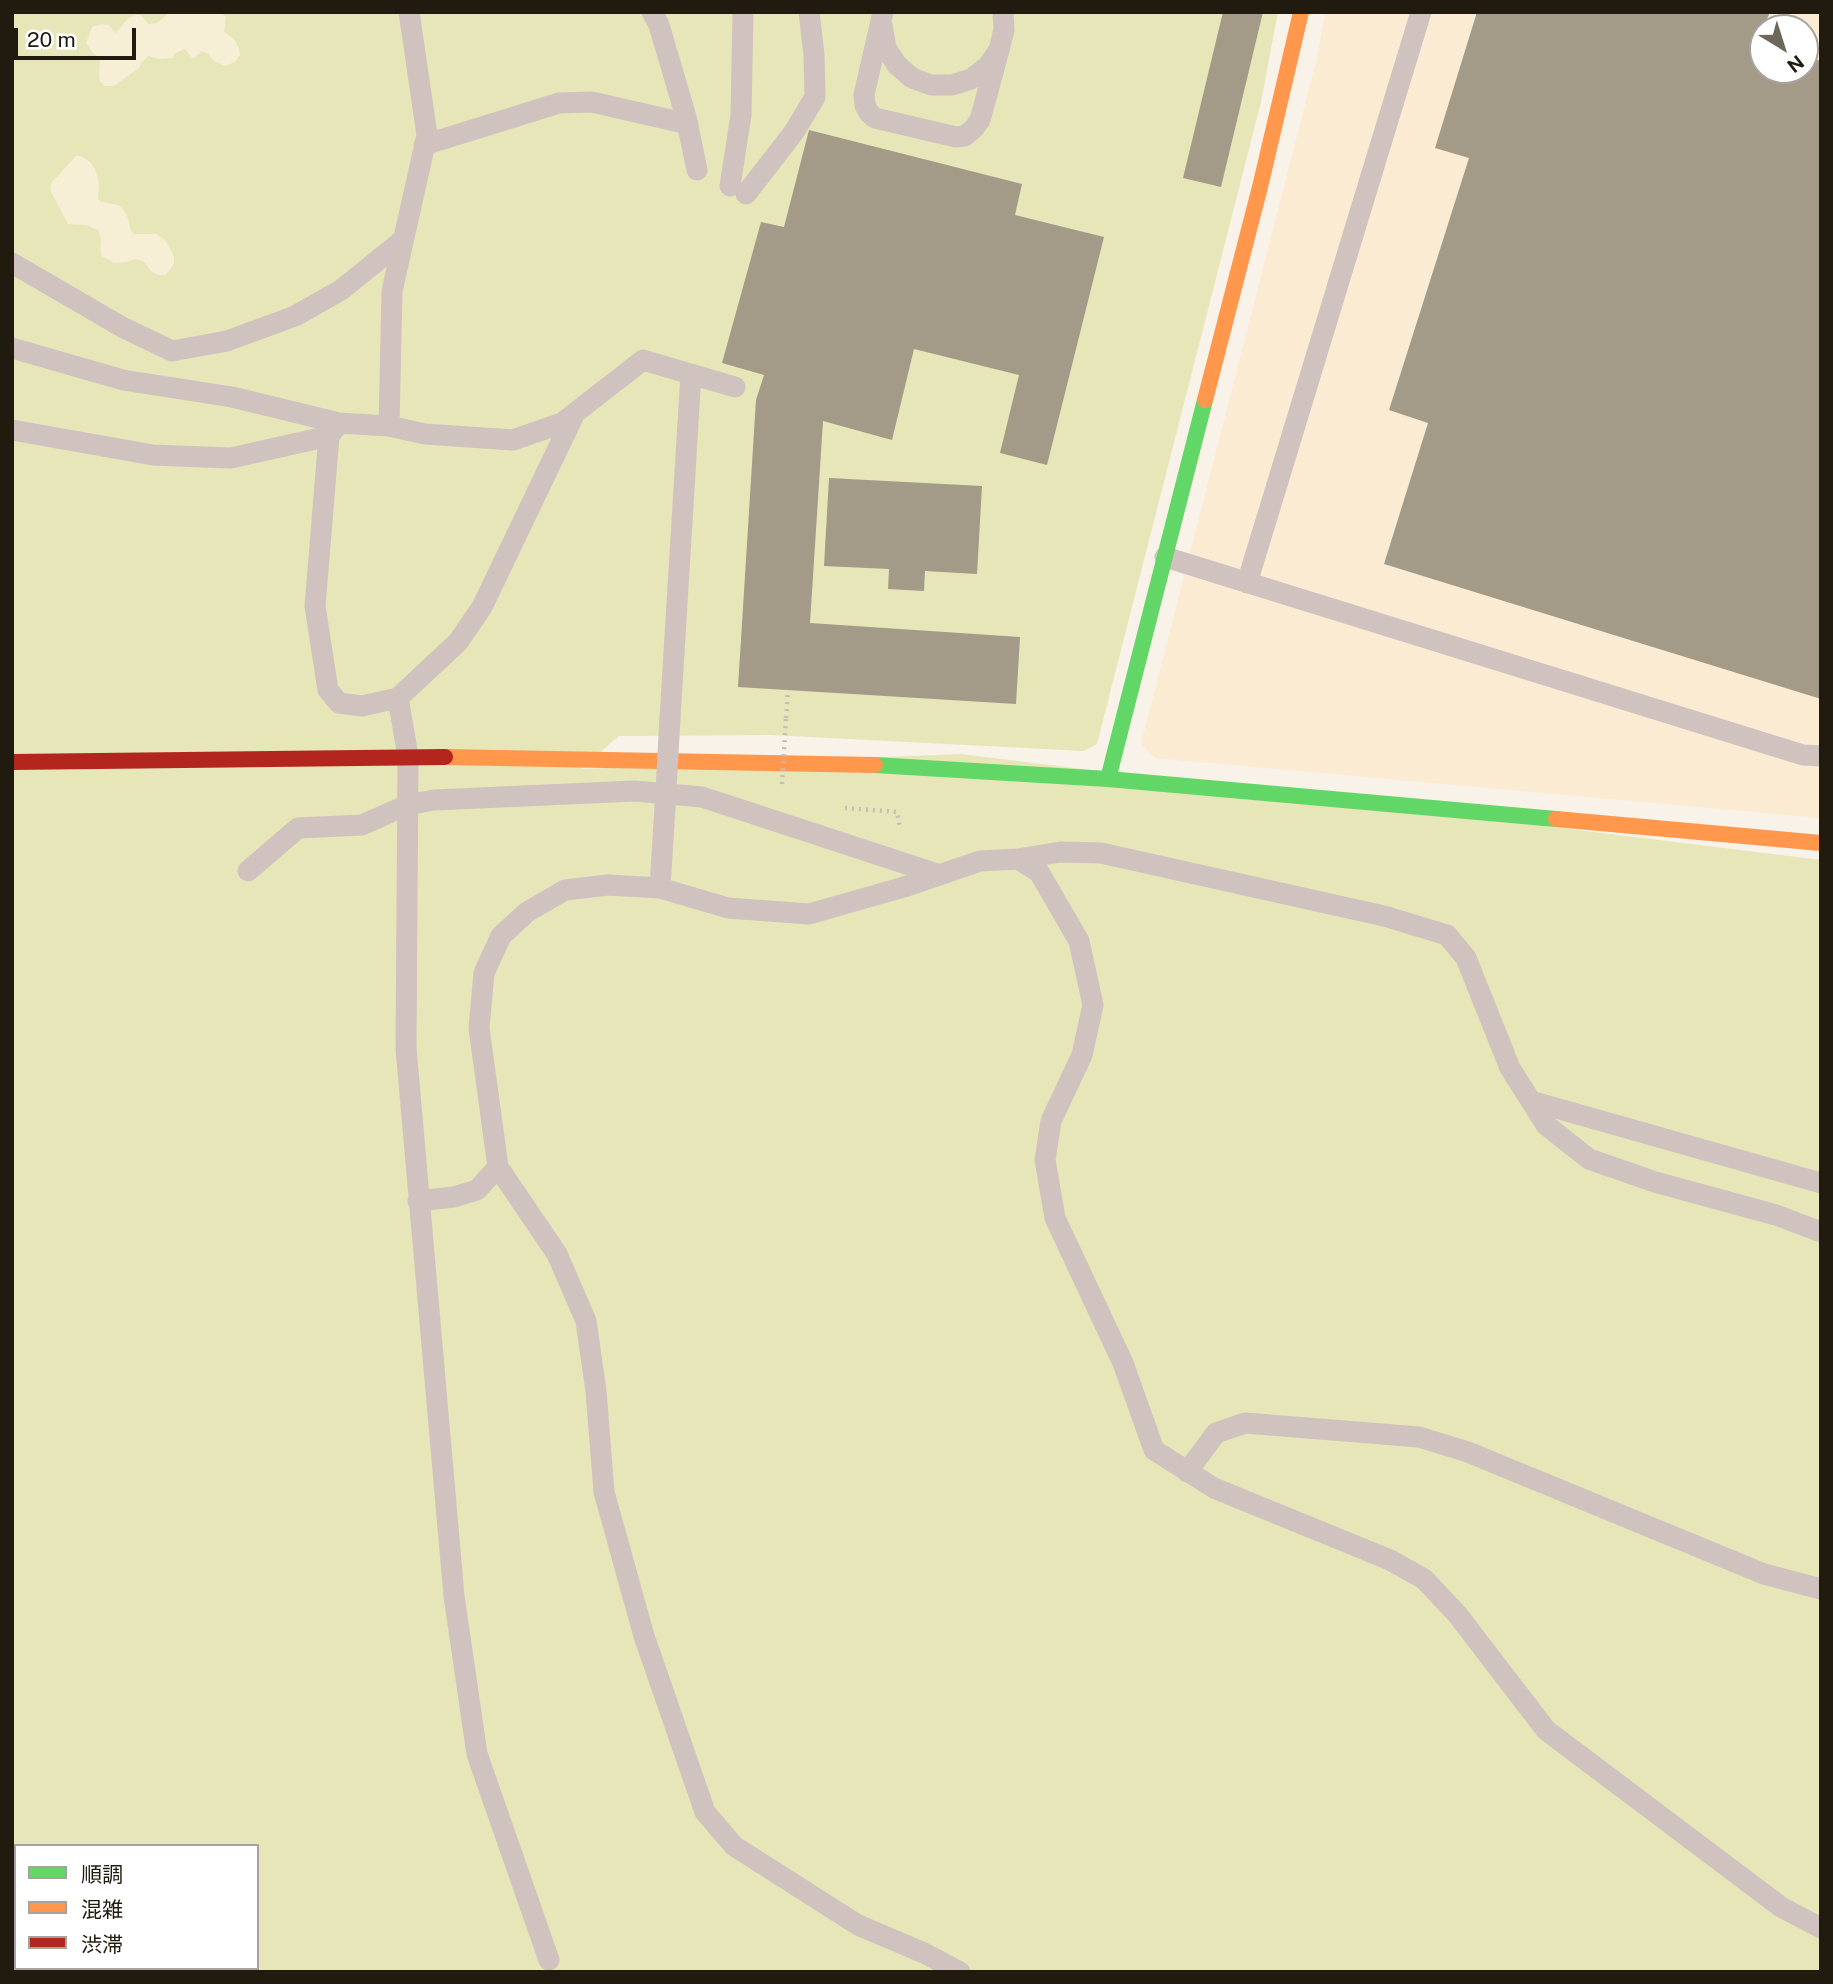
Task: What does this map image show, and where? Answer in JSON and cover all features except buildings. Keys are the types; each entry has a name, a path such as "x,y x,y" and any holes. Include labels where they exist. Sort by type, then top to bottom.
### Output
{"street":[{"path":"1108,779 1260,187 1301,12"},
{"path":"12,762 408,756 867,765 1108,779 1821,843"}],"lane":[{"path":"389,426 392,291 427,135 409,12"},
{"path":"652,12 659,25 688,124 697,170"},
{"path":"743,12 738,190 794,132 815,97 809,12"},
{"path":"883,12 881,27 886,48 897,65 912,78 931,85 952,85 971,79 988,66 999,50"},
{"path":"883,12 864,95 869,113 875,118 956,137 965,136 980,120 1004,30 1003,12"},
{"path":"1247,583 1421,12"},
{"path":"424,145 559,103 592,102 688,124"},
{"path":"12,263 122,327 172,351 227,341 296,316 341,290 403,240"},
{"path":"12,348 123,380 232,397 334,429"},
{"path":"12,430 153,455 231,458 334,429 389,426 425,435 513,440 562,424 643,360 735,387"},
{"path":"660,888 691,374"},
{"path":"334,429 315,606 328,690 339,703 362,706 398,698 458,642 482,607 574,415"},
{"path":"1165,557 1803,755 1821,756"},
{"path":"398,698 408,756 406,1048 454,1596 477,1754 549,1960"},
{"path":"248,871 298,828 362,825 407,805 434,800 635,791 702,797 940,875"},
{"path":"960,1972 924,1953 858,1925 734,1846 705,1812 644,1636 604,1492 596,1391 586,1321 557,1254 498,1167 480,1028 484,973 501,936 527,912 565,890 608,886 660,888 728,908 809,914 904,887 980,861 1018,859 1060,852 1101,853 1384,916 1447,935 1466,958 1510,1068 1546,1125 1590,1159 1655,1182 1776,1215 1821,1232"},
{"path":"1018,859 1039,872 1079,941 1093,1005 1082,1055 1051,1121 1045,1160 1055,1218 1123,1363 1154,1450 1214,1488 1390,1560 1424,1579 1457,1614 1546,1730 1781,1907 1821,1928"},
{"path":"1531,1101 1821,1183"},
{"path":"418,1201 454,1197 477,1190 498,1167"},
{"path":"1187,1472 1216,1433 1245,1423 1419,1437 1468,1452 1764,1574 1821,1589"}],"path":[{"path":"782,785 788,690"}],"shaded area":[{"path":"1325,12 1821,12 1821,818 1155,758 1143,746 1142,740 1318,54"}],"green space":[{"path":"12,12 1278,12 1261,102 1097,744 1084,751 771,735 619,736 581,769 961,754 1821,860 1821,1972 12,1972"}],"sand":[{"path":"170,12 220,12 226,17 224,32 234,39 240,55 235,62 225,66 202,51 193,59 185,49 175,53 173,58 148,56 139,68 114,86 105,86 100,82 100,59 86,43 92,27 108,25 116,33 128,18 141,15 149,24 157,23"},
{"path":"76,156 90,162 95,169 99,182 98,199 119,205 127,215 134,234 156,234 165,240 174,256 174,263 165,275 152,272 143,261 136,259 114,263 102,256 98,230 86,225 68,224 50,190 51,183"}],"traffic: fast":[{"path":"1108,779 1205,400"},
{"path":"875,765 1108,779 1556,819"}],"traffic: slow":[{"path":"1205,400 1260,187 1301,12"},
{"path":"445,757 875,765"},
{"path":"1556,819 1821,843"}],"traffic: jam":[{"path":"12,762 445,757"}]}
